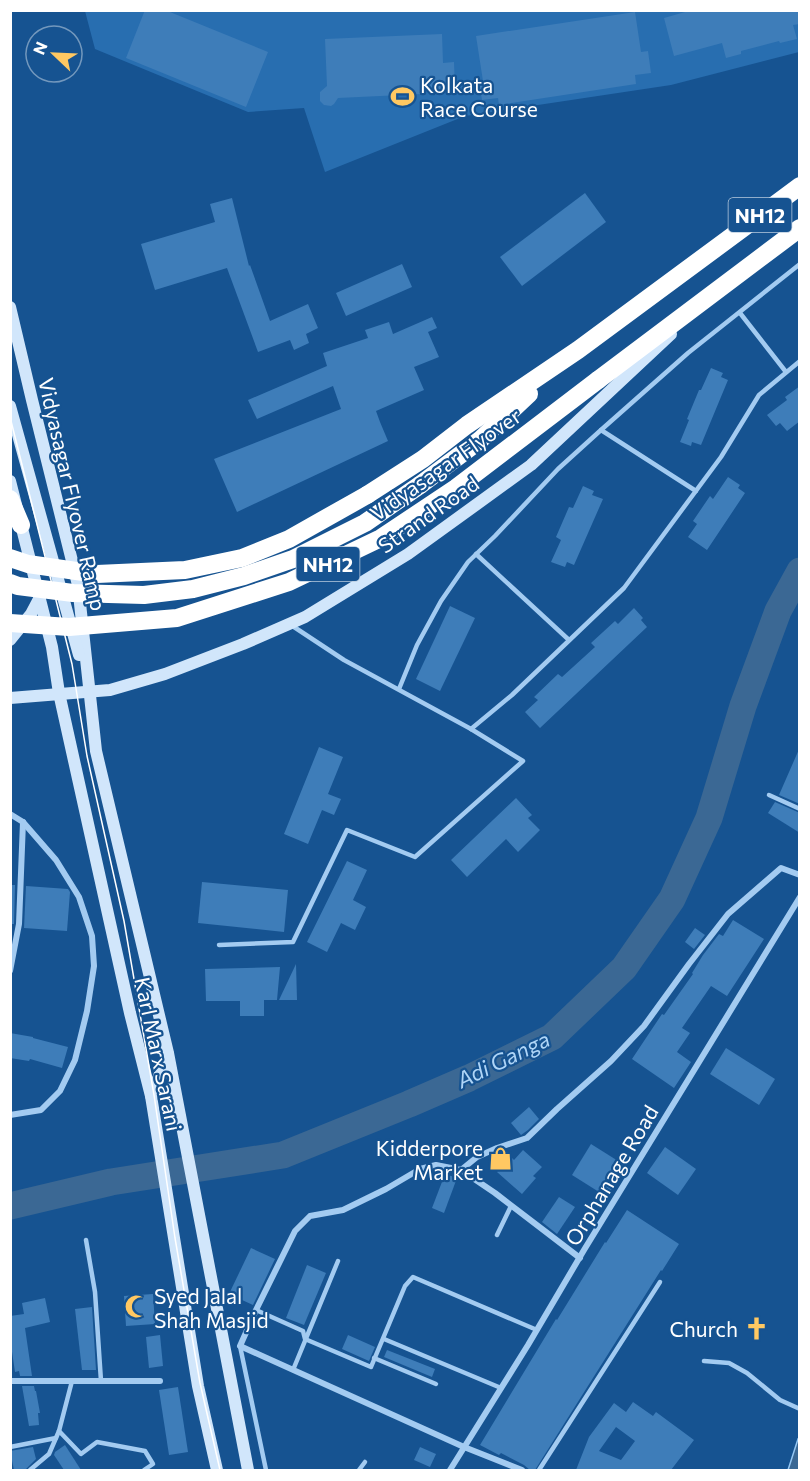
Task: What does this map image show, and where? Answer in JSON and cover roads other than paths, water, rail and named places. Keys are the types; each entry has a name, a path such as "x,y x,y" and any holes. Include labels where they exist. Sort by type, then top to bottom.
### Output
{"highway":[{"name":"Vidyasagar Flyover","path":"10,558 28,564 97,574 185,570 242,558 289,539 367,495 423,459 467,425 578,350 800,186"},
{"name":"NH12","path":"729,280 800,228"},
{"name":"Vidyasagar Flyover","path":"10,623 69,627 177,618 290,582 381,538 456,488 729,280"},
{"path":"10,583 73,593 144,595 192,589 244,576 293,559 365,523 420,485 480,440 578,350"},
{"path":"10,499 21,525"}],"main road":[{"name":"Strand Road","path":"10,698 110,690 165,674 305,617 408,554 531,465 729,280"},
{"name":"Vidyasagar Flyover Ramp","path":"10,307 78,585 89,691"},
{"path":"10,406 89,691 96,751 168,1053 248,1470"},
{"name":"Karl Marx Sarani","path":"10,481 52,647 59,693 150,1096 198,1386 217,1470"},
{"path":"10,640 31,614 40,597"},
{"path":"150,1096 168,1053"}],"street":[{"path":"10,814 23,822 56,860 79,897 92,936 94,966 87,1011 75,1060 60,1091 41,1110 10,1115"},
{"path":"10,971 19,924 23,822"},
{"path":"461,1170 477,1157 527,1138 611,1061 644,1026 728,914 781,868 800,875"},
{"name":"Orphanage Road","path":"450,1470 800,897"},
{"path":"522,1470 464,1447 240,1346 296,1231 310,1216 343,1210 420,1169 436,1165 461,1170 580,1258"},
{"path":"10,1381 160,1381"}],"lane":[{"path":"399,689 417,645 441,601 468,562 558,469 601,430 688,353 800,264"},
{"path":"740,313 786,372"},
{"path":"471,729 512,695 624,588 721,457 759,394 800,361"},
{"path":"601,430 696,491"},
{"path":"476,554 569,640"},
{"path":"219,945 293,942 347,830 415,857 523,761 471,729 344,660 290,624"},
{"path":"769,795 800,809"},
{"path":"497,1235 511,1206"},
{"path":"86,1240 95,1292 100,1381"},
{"path":"293,1370 338,1261"},
{"path":"305,1339 371,1367 405,1286 413,1277 537,1330"},
{"path":"539,1470 660,1282"},
{"path":"256,1310 303,1331 305,1339"},
{"path":"384,1339 501,1388"},
{"path":"240,1346 266,1470"},
{"path":"374,1358 436,1384"},
{"path":"704,1361 729,1363 747,1373 780,1400 800,1409"},
{"path":"30,1470 49,1454 59,1431 72,1381"},
{"path":"59,1431 81,1454 97,1442 145,1451 153,1464 144,1470"},
{"path":"10,1447 56,1438"},
{"path":"359,1470 365,1462"}],"waterway":[{"name":"Adi Ganga","path":"10,1206 111,1182 283,1155 469,1078 552,1037 624,968 672,899 709,818 743,706 778,611 800,571"}],"tram line":[{"path":"10,417 72,664 87,756 124,921 200,1383 220,1470"}],"place":[{"name":"Kolkata Race Course","path":"402,96"},
{"name":"Kidderpore Market","path":"501,1159"},
{"name":"Syed Jalal Shah Masjid","path":"136,1307"},
{"name":"Church","path":"756,1328"}]}
